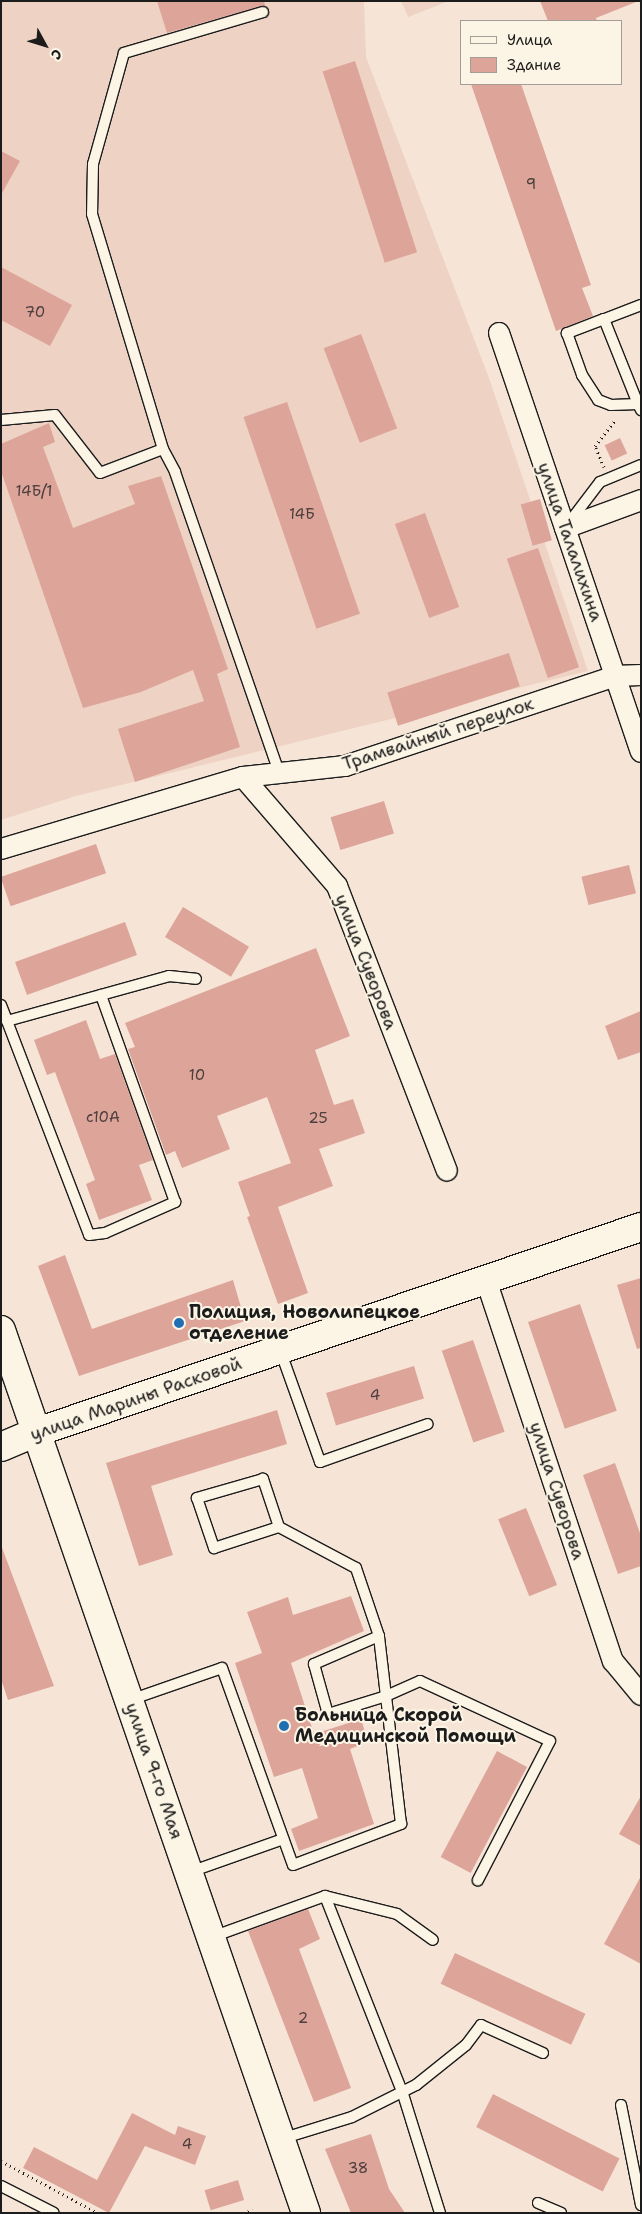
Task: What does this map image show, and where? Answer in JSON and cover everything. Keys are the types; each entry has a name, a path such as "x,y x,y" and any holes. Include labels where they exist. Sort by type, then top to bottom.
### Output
{"main road":[{"name":"улица Марины Расковой","path":"1,1447 37,1432 641,1227"},
{"name":"улица 9-го Мая","path":"1,1330 306,2213"}],"street":[{"name":"улица Талалихина","path":"499,333 641,752"},
{"path":"565,528 641,500"},
{"name":"Трамвайный переулок","path":"1,849 243,777 345,766 615,676 641,675"},
{"name":"улица Суворова","path":"243,777 337,886 447,1172"},
{"name":"улица Суворова","path":"486,1280 613,1661 641,1695"}],"lane":[{"path":"263,12 124,53 93,164 92,214 163,449 175,472 279,773"},
{"path":"604,319 640,405 626,405 598,400 590,390 567,333 604,319 641,306"},
{"path":"1,420 55,415 100,473 163,449"},
{"path":"565,528 600,482 641,465"},
{"path":"7,1021 169,976 196,979"},
{"path":"1,1005 89,1236 105,1233 175,1202 100,995"},
{"path":"280,1350 320,1462 428,1424"},
{"path":"130,1701 222,1668 293,1865 401,1824 380,1636 356,1568 280,1527 263,1479 197,1498 214,1548 280,1527"},
{"path":"380,1636 314,1664 328,1714 386,1696 420,1682 550,1741 478,1880"},
{"path":"189,1873 283,1839"},
{"path":"325,1896 402,2091 440,2213"},
{"path":"211,1938 325,1896 398,1914 434,1940"},
{"path":"280,2139 352,2117 416,2085 466,2045 481,2025 543,2053"},
{"path":"621,2105 641,2205"},
{"path":"1,2186 54,2213"},
{"path":"538,2203 561,2213"}],"path":[{"path":"600,482 604,466 595,446 626,405"},
{"path":"1,2161 98,2213"},
{"path":"243,2213 253,2210"}],"shaded area":[{"path":"1,1 364,1 366,57 489,378 588,671 76,796 1,820"},
{"path":"401,1 449,1 408,17"}],"building":[{"path":"157,1 264,1 265,5 167,33"},
{"path":"540,1 636,1 596,18 597,20 548,20"},
{"path":"355,61 417,252 385,263 323,72"},
{"path":"471,85 521,85 591,285 582,288 593,316 556,331"},
{"path":"1,151 20,161 1,195"},
{"path":"1,267 72,305 50,346 1,320"},
{"path":"361,334 397,428 360,443 324,348"},
{"path":"287,402 360,614 316,629 244,417"},
{"path":"49,423 55,442 43,447 73,528 135,504 128,486 161,476 228,669 217,674 240,747 135,782 118,729 204,701 193,670 141,692 83,708 1,471 1,444"},
{"path":"620,438 627,453 612,461 605,445"},
{"path":"540,499 552,540 533,546 521,505"},
{"path":"425,513 459,607 429,618 395,524"},
{"path":"538,548 579,667 548,678 507,559"},
{"path":"509,653 520,686 398,726 387,693"},
{"path":"384,801 394,834 340,850 330,817"},
{"path":"96,844 106,873 11,906 1,877"},
{"path":"629,865 636,893 588,905 581,877"},
{"path":"183,907 249,947 231,977 165,937"},
{"path":"125,922 137,955 27,995 15,962"},
{"path":"316,948 350,1036 315,1050 334,1105 353,1099 365,1133 319,1149 333,1186 278,1207 308,1293 278,1304 247,1217 250,1216 238,1182 291,1163 267,1097 217,1116 230,1149 182,1168 175,1151 166,1155 128,1049 135,1047 125,1023"},
{"path":"641,1011 641,1052 618,1060 605,1026"},
{"path":"86,1020 100,1059 115,1054 153,1160 139,1165 152,1200 99,1220 86,1184 95,1180 55,1072 47,1075 34,1040"},
{"path":"65,1255 92,1329 233,1280 245,1321 79,1376 38,1266"},
{"path":"641,1278 641,1348 637,1349 617,1285"},
{"path":"580,1304 617,1411 565,1429 528,1322"},
{"path":"473,1340 505,1432 473,1442 442,1351"},
{"path":"414,1366 424,1399 336,1425 326,1393"},
{"path":"277,1410 287,1444 151,1486 173,1555 139,1566 106,1463"},
{"path":"615,1463 641,1536 641,1566 618,1574 583,1475"},
{"path":"526,1508 557,1585 529,1596 498,1519"},
{"path":"1,1545 54,1686 8,1700 1,1679"},
{"name":"Больница Скорой Медицинской Помощи","path":"351,1596 364,1631 291,1663 314,1734 361,1719 368,1742 350,1749 374,1824 299,1851 291,1829 318,1818 302,1768 274,1777 235,1663 262,1653 247,1612 288,1597 293,1615"},
{"path":"497,1751 527,1767 471,1873 441,1857"},
{"path":"641,1796 641,1846 619,1834"},
{"path":"641,1876 641,1964 604,1944"},
{"path":"308,1909 320,1939 299,1949 351,2088 314,2102 248,1931"},
{"path":"455,1953 586,2014 571,2045 441,1984"},
{"path":"493,2094 620,2158 603,2191 476,2127"},
{"path":"132,2113 175,2135 178,2126 206,2136 195,2165 145,2146 109,2213 23,2168 34,2147 97,2180"},
{"path":"371,2134 389,2189 405,2213 351,2213 325,2149"},
{"path":"238,2180 244,2200 211,2210 205,2190"}],"place":[{"name":"Полиция, Новолипецкое отделение","path":"179,1323"},
{"name":"Больница Скорой Медицинской Помощи","path":"284,1726"}]}
